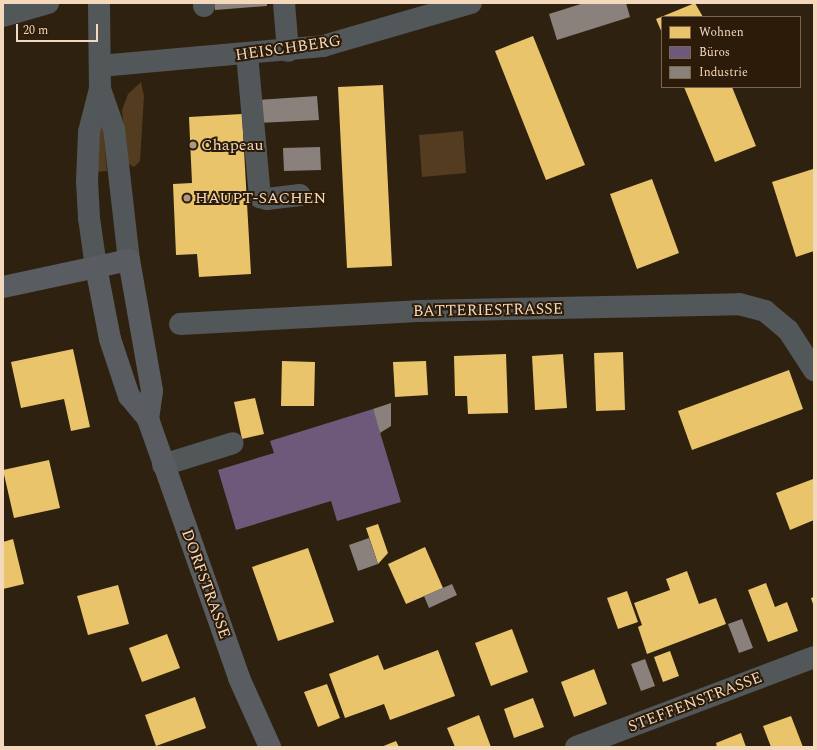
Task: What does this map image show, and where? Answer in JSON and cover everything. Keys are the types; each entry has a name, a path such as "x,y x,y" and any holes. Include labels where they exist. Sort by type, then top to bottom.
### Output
{"main road":[{"path":"3,287 129,260"},
{"name":"DORFSTRASSE","path":"129,260 152,391 148,419"},
{"name":"DORFSTRASSE","path":"96,267 110,339 129,396 148,419 163,465 240,678 270,747"}],"street":[{"path":"3,16 48,3"},
{"path":"96,267 89,218 89,132 100,89 99,3"},
{"path":"284,3 288,51"},
{"name":"HEISCHBERG","path":"100,66 288,51 323,46 374,33 471,3"},
{"path":"247,54 260,197 267,199 300,196"},
{"path":"100,89 114,129 129,260"},
{"name":"BATTERIESTRASSE","path":"180,324 418,311 739,304 765,311 788,330 814,370"},
{"path":"163,465 233,443"},
{"name":"STEFFENSTRASSE","path":"576,747 814,658"}],"shaded area":[{"path":"141,82 144,96 140,161 134,167 127,163 122,110 128,94"},
{"path":"98,114 102,116 107,171 96,172"},
{"path":"463,131 466,173 422,177 419,135"}],"building: Wohnen":[{"path":"695,3 702,16 663,16"},
{"path":"661,17 661,31 656,19"},
{"path":"533,36 585,165 546,180 495,51"},
{"path":"383,85 392,266 347,268 338,87"},
{"path":"684,88 732,88 756,146 715,162"},
{"path":"242,114 251,274 199,277 197,254 176,255 173,184 192,183 189,117"},
{"path":"813,169 814,251 796,257 772,182"},
{"path":"652,179 679,253 637,269 610,194"},
{"path":"73,349 90,427 71,431 64,399 21,408 11,362"},
{"path":"623,352 625,410 596,411 594,353"},
{"path":"506,354 508,413 468,414 467,396 455,396 454,356"},
{"path":"563,354 567,408 535,410 532,356"},
{"path":"282,361 315,362 314,406 281,406"},
{"path":"426,361 428,395 395,397 393,362"},
{"path":"789,370 803,409 692,450 678,411"},
{"path":"255,398 264,434 242,439 234,402"},
{"path":"49,460 60,508 14,518 3,470"},
{"path":"813,479 814,520 790,530 776,493"},
{"path":"378,524 388,553 378,564 366,528"},
{"path":"13,539 24,584 3,589 3,542"},
{"path":"425,547 443,588 406,604 388,564"},
{"path":"308,548 334,622 278,641 252,567"},
{"path":"687,571 699,604 716,598 726,624 647,654 638,627 642,625 634,603 670,590 666,579"},
{"path":"766,583 775,607 787,602 798,631 768,642 748,590"},
{"path":"118,585 129,624 88,635 77,596"},
{"path":"627,591 638,622 618,629 607,598"},
{"path":"814,597 814,607 811,598"},
{"path":"512,629 528,672 491,686 475,643"},
{"path":"167,634 180,668 142,682 129,648"},
{"path":"438,650 455,696 390,720 384,704 345,718 329,674 378,655 384,670"},
{"path":"670,651 679,676 663,682 654,657"},
{"path":"594,669 607,704 574,717 561,682"},
{"path":"327,684 340,718 318,727 304,692"},
{"path":"195,697 206,728 156,746 145,715"},
{"path":"533,698 544,727 514,738 504,709"},
{"path":"479,715 491,747 455,747 447,728"},
{"path":"791,716 803,747 771,747 763,726"},
{"path":"741,733 746,747 717,747 716,743"},
{"path":"396,741 399,747 381,747"}],"building: Büros":[{"path":"373,409 401,502 337,521 331,501 236,530 218,470 274,453 270,441"}],"building: Industrie":[{"path":"215,3 267,3 267,6 215,10"},
{"path":"584,3 626,3 630,17 557,40 549,14"},
{"path":"317,96 319,120 258,123 257,100"},
{"path":"320,147 321,170 284,171 283,148"},
{"path":"391,403 391,426 380,433 373,409"},
{"path":"369,538 378,564 358,571 349,545"},
{"path":"452,584 457,595 429,608 424,596"},
{"path":"742,619 753,648 739,653 728,624"},
{"path":"645,659 655,686 641,691 631,664"}],"place":[{"name":"Chapeau","path":"193,145"},
{"name":"HAUPT-SACHEN","path":"187,198"}]}
